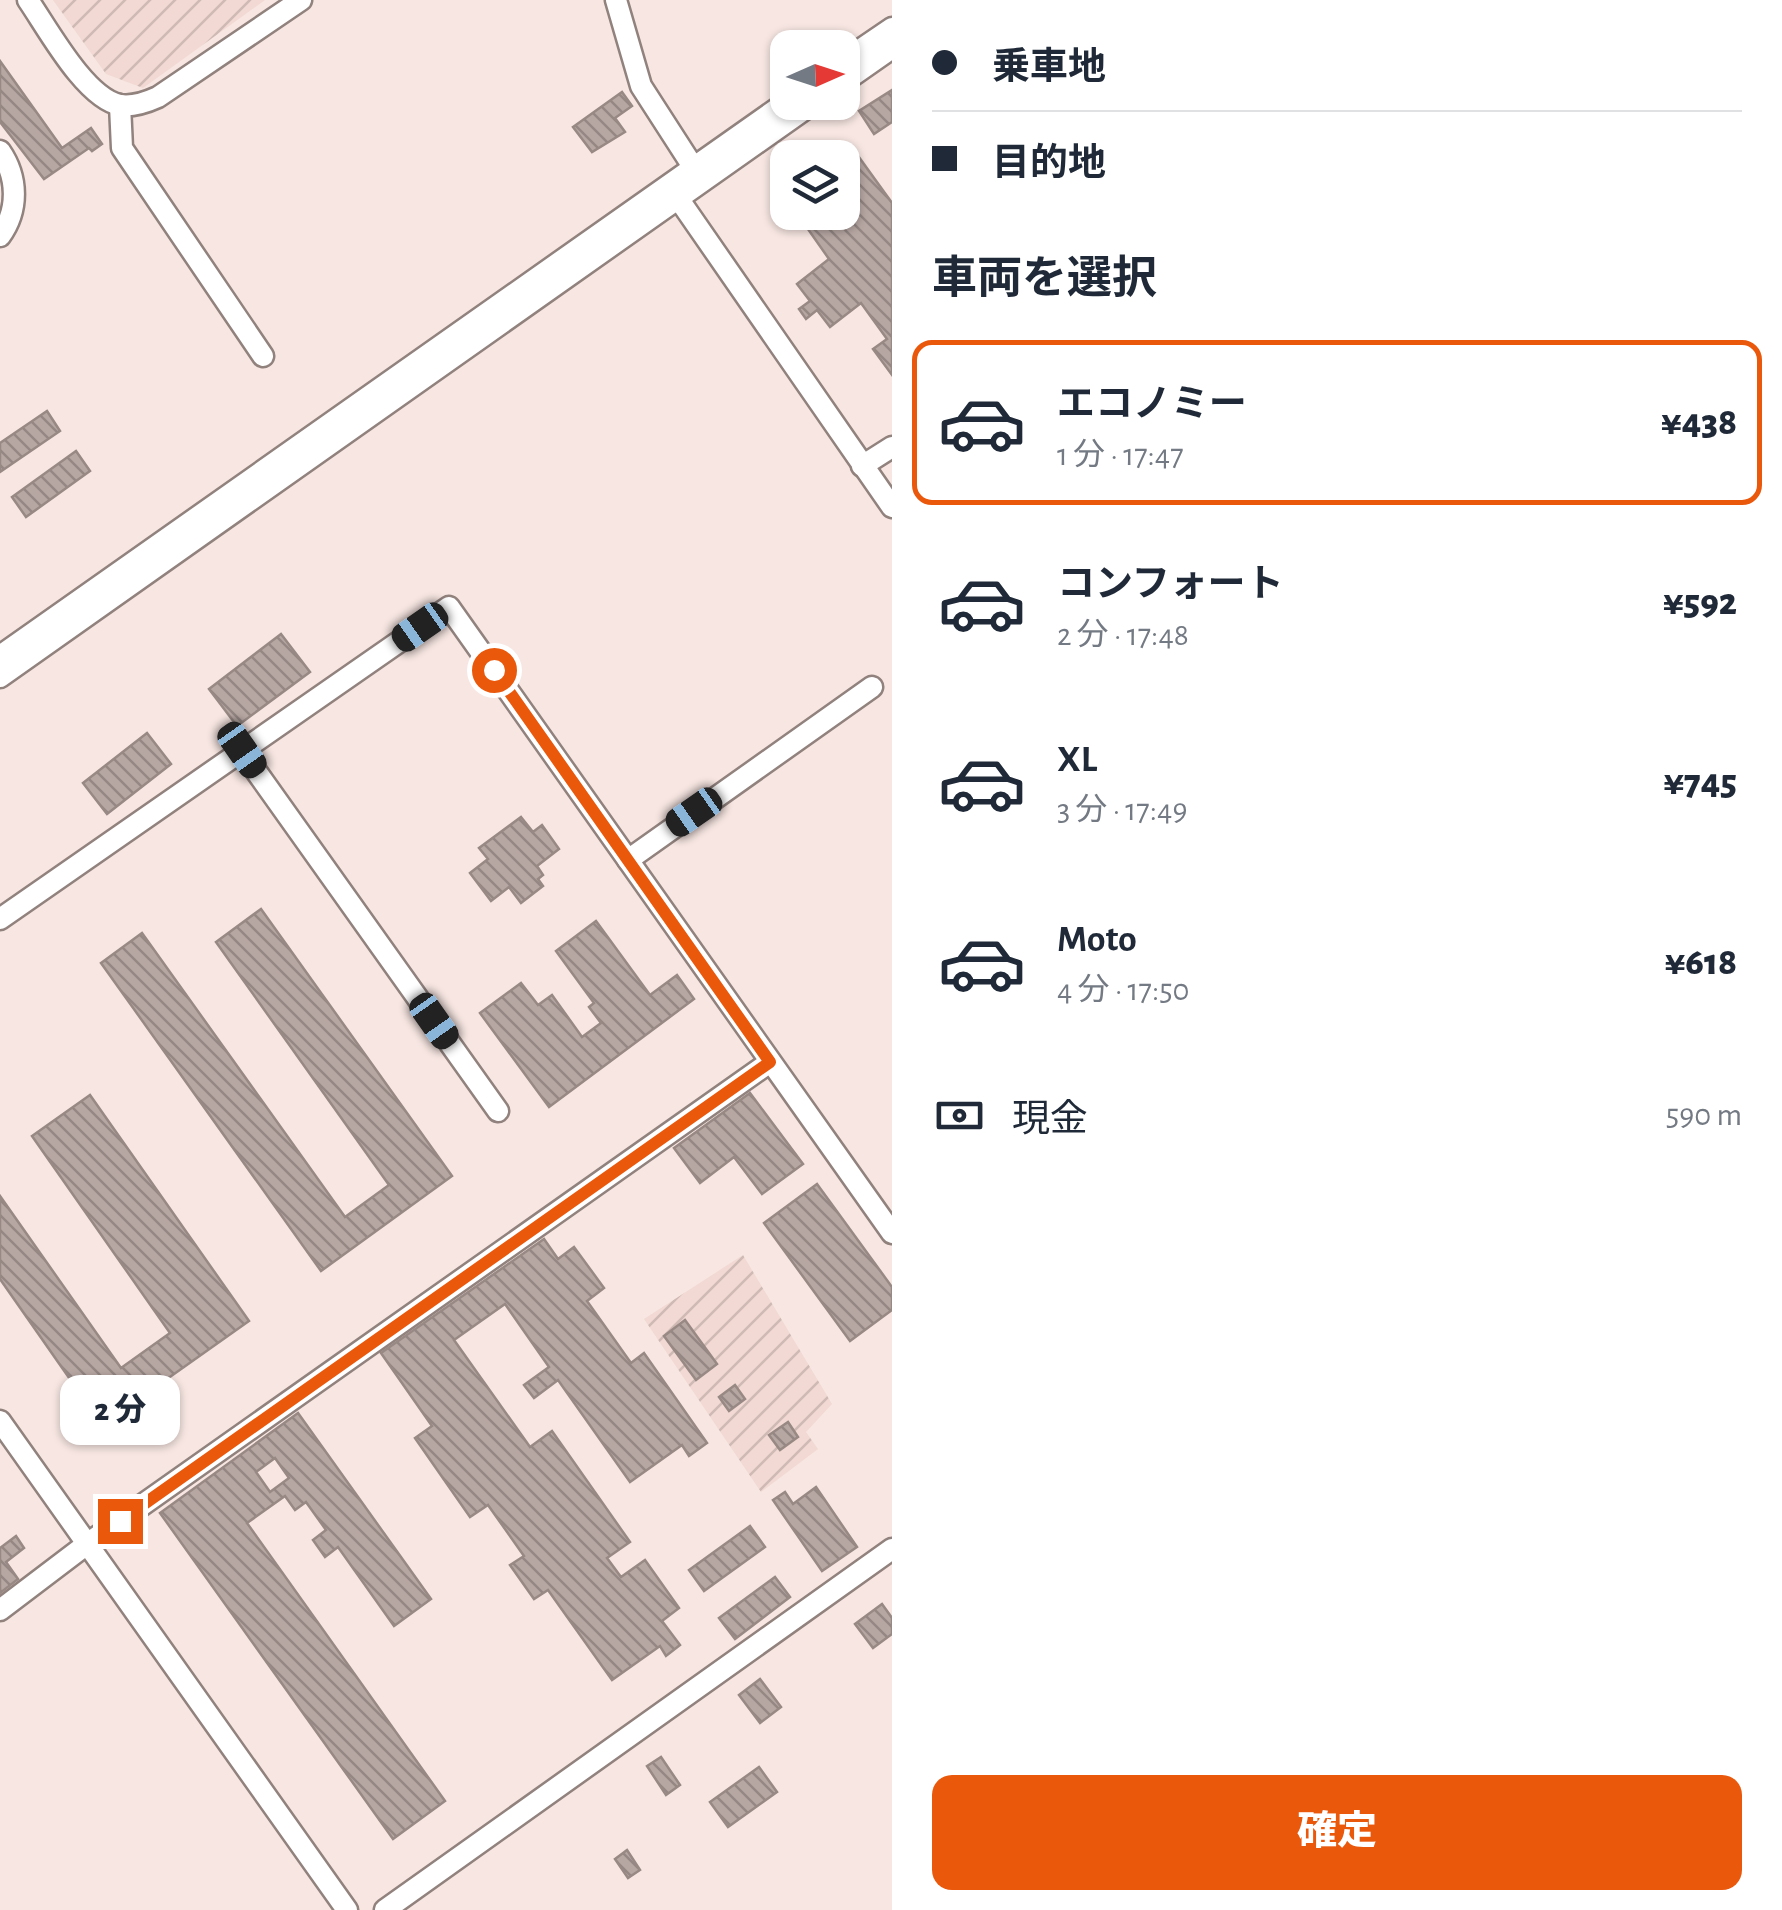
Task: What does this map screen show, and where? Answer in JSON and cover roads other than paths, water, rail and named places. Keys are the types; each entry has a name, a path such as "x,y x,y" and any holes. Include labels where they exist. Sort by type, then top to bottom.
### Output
{"street":[{"path":"28,0 89,86 120,105 158,98 301,0"},
{"path":"616,0 641,86 698,174"},
{"path":"860,50 892,28"},
{"path":"860,70 892,48"},
{"path":"120,105 122,148 263,356"},
{"path":"0,677 674,192 770,116"},
{"path":"698,174 786,120"},
{"path":"0,151 8,162 14,185 10,221 1,235"},
{"path":"674,192 892,507"},
{"path":"0,656 674,192"},
{"path":"862,466 892,447"},
{"path":"0,919 450,607 892,1234"},
{"path":"628,860 872,687"},
{"path":"242,750 498,1112"},
{"path":"0,1610 87,1544 770,1062"},
{"path":"0,1422 347,1910"},
{"path":"385,1910 892,1550"}]}
